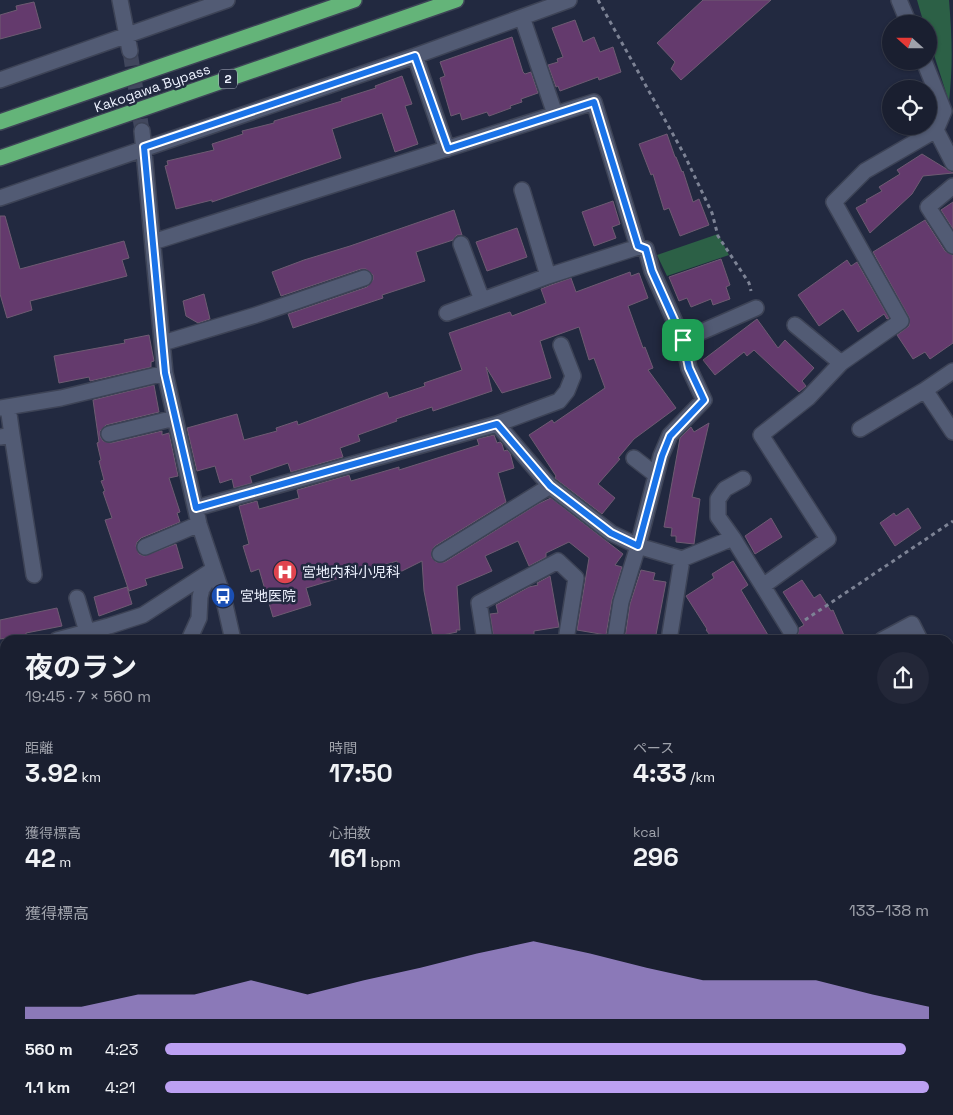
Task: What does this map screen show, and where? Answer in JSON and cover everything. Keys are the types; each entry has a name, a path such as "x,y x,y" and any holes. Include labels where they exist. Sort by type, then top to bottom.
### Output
{"highway":[{"name":"Kakogawa Bypass","path":"0,122 354,0"},
{"name":"Kakogawa Bypass","path":"0,158 456,0"}],"street":[{"path":"120,0 130,51"},
{"path":"0,80 227,0"},
{"path":"0,198 144,147 415,56 569,0"},
{"path":"899,0 905,15"},
{"path":"522,17 555,114"},
{"path":"415,56 448,149"},
{"path":"937,94 944,111 937,128"},
{"path":"153,242 594,102 638,246"},
{"path":"142,131 165,373 198,524 223,596 232,635"},
{"path":"937,132 953,163"},
{"path":"763,586 828,539 761,435 808,398 841,363 901,321 834,202 865,171 927,135"},
{"path":"953,186 928,207 953,246"},
{"path":"522,190 548,276"},
{"path":"460,244 482,300"},
{"path":"447,313 638,246 646,249 652,271 683,340 689,368 704,400 670,436 656,475 638,546 621,602 616,635"},
{"path":"163,342 256,316 364,278"},
{"path":"683,340 756,308"},
{"path":"795,325 841,363"},
{"path":"196,508 497,424 559,401 568,392 573,376 561,345"},
{"path":"860,429 953,371"},
{"path":"34,575 6,436 4,408 61,398 165,373"},
{"path":"925,390 953,432"},
{"path":"110,434 176,418"},
{"path":"497,424 550,486 611,533 638,546 682,560 733,538"},
{"path":"634,458 656,475"},
{"path":"743,479 725,488 718,499 718,517 790,630"},
{"path":"440,554 550,486"},
{"path":"145,546 198,524"},
{"path":"484,635 479,603 558,560 576,578 567,635"},
{"path":"670,635 682,560"},
{"path":"76,635 143,615 214,569"},
{"path":"191,635 199,618 202,589 214,569"},
{"path":"76,598 87,632"},
{"path":"891,635 912,624 918,635"}],"path":[{"path":"598,0 684,154 712,213 718,236 749,283 756,308"},
{"path":"790,630 953,522"}],"green space":[{"path":"917,0 949,0 952,51 949,102 938,67 938,15 921,15"},
{"path":"718,234 729,255 667,276 657,255"}],"building":[{"path":"703,0 771,0 681,80 671,69 675,62 657,43"},
{"path":"34,2 41,28 0,39 0,15 17,10 16,6"},
{"path":"575,20 583,42 594,37 600,52 613,47 621,72 599,80 598,77 560,91 558,86 556,87 548,65 558,62 557,59 563,57 552,28"},
{"path":"512,37 523,72 525,74 531,72 538,93 521,99 522,102 510,106 511,108 489,116 487,112 462,120 460,113 451,116 440,78 445,76 440,62"},
{"path":"402,76 412,104 405,106 418,144 395,152 382,113 332,129 341,158 212,202 212,200 176,209 165,166 168,165 167,161 214,150 212,144 243,134 242,131 274,123 274,121 342,101 341,99 376,88 375,86"},
{"path":"667,134 675,157 683,171 693,202 699,199 709,225 680,236 669,208 664,210 653,174 651,175 639,144"},
{"path":"922,154 953,173 923,176 912,194 870,233 856,208 882,191 879,187 900,174 897,170"},
{"path":"613,201 620,224 612,227 616,238 594,246 582,212"},
{"path":"953,202 953,229 941,210"},
{"path":"454,210 462,235 457,235 453,240 416,252 425,281 382,295 383,298 293,328 288,314 367,287 373,280 373,275 366,269 361,269 281,296 272,272"},
{"path":"0,216 5,216 20,269 124,241 129,258 122,260 127,276 30,301 32,310 7,318 0,294"},
{"path":"925,220 945,251 953,255 953,343 930,359 925,352 913,359 897,335 909,326 909,317 873,252"},
{"path":"517,228 527,257 487,271 476,242"},
{"path":"721,259 730,285 726,287 730,299 713,305 711,299 691,307 687,298 679,301 669,277"},
{"path":"847,260 851,266 857,262 889,318 887,319 884,314 858,332 843,309 819,326 798,295"},
{"path":"630,272 631,276 639,273 648,298 628,306 643,348 645,347 653,368 648,370 676,408 634,439 618,458 620,459 598,484 615,498 602,514 555,478 556,476 529,435 552,420 554,423 605,388 594,358 589,360 579,327 540,341 551,378 502,393 486,367 492,391 433,411 432,407 396,419 397,421 358,435 360,441 340,448 343,457 291,472 288,463 250,476 252,483 234,488 232,479 220,483 215,466 197,471 187,428 237,414 244,440 277,431 276,428 297,421 298,425 387,392 389,398 425,386 424,383 462,370 449,333 510,312 512,316 546,303 541,289 571,278 576,292"},
{"path":"204,294 210,319 198,323 186,316 183,301"},
{"path":"757,319 778,348 785,340 814,368 802,381 806,386 799,392 754,350 747,356 744,352 715,375 703,360"},
{"path":"149,335 154,361 151,362 151,367 90,381 89,377 59,383 54,356 125,343 124,340"},
{"path":"154,385 159,412 106,425 100,431 100,436 103,441 111,443 162,431 162,435 169,433 178,476 169,478 180,512 177,513 180,522 141,538 136,546 139,554 144,556 176,544 183,568 145,579 147,585 129,591 105,520 112,518 101,481 104,480 99,461 101,460 97,443 99,442 93,400"},
{"path":"709,423 692,497 700,499 694,544 676,542 676,536 671,536 672,528 664,527 680,438 691,427 694,432"},
{"path":"494,435 497,443 500,442 502,444 504,451 507,450 510,453 514,468 498,473 506,502 435,546 432,550 432,558 436,562 445,562 538,504 551,498 623,554 615,565 622,567 612,600 606,635 577,630 589,558 569,542 546,553 546,557 529,566 518,541 485,556 492,571 457,586 460,630 456,630 457,632 433,635 424,591 422,561 400,572 397,561 306,588 311,605 273,617 259,569 251,572 243,546 249,544 239,506 257,501 259,509 299,498 297,490 349,475 351,481 399,467 399,470 479,445 477,439"},
{"path":"908,508 921,528 895,546 880,523 894,513 896,516"},
{"path":"771,518 782,537 755,554 745,536"},
{"path":"733,561 748,585 741,590 768,635 710,635 686,596 714,578 712,574"},
{"path":"641,570 655,573 653,580 666,582 656,635 625,635 630,604"},
{"path":"550,576 559,627 534,631 534,635 493,635 490,614 498,613 496,605 529,587 538,585 537,583"},
{"path":"802,580 814,598 820,594 831,611 833,610 844,635 797,635 799,628 804,625 783,592"},
{"path":"127,587 132,604 99,616 94,597"},
{"path":"57,608 62,626 26,633 26,635 0,635 0,620"}],"tunnel":[{"path":"130,51 142,131"}],"place":[{"name":"宮地内科小児科","path":"285,572"},
{"name":"宮地医院","path":"223,596"}],"route":[{"path":"415,56 448,149 594,102 638,246 646,249 652,271 683,340 689,368 704,400 670,436 662,456 638,546 611,533 550,486 497,424 196,508 165,373 144,147 415,56"}]}
